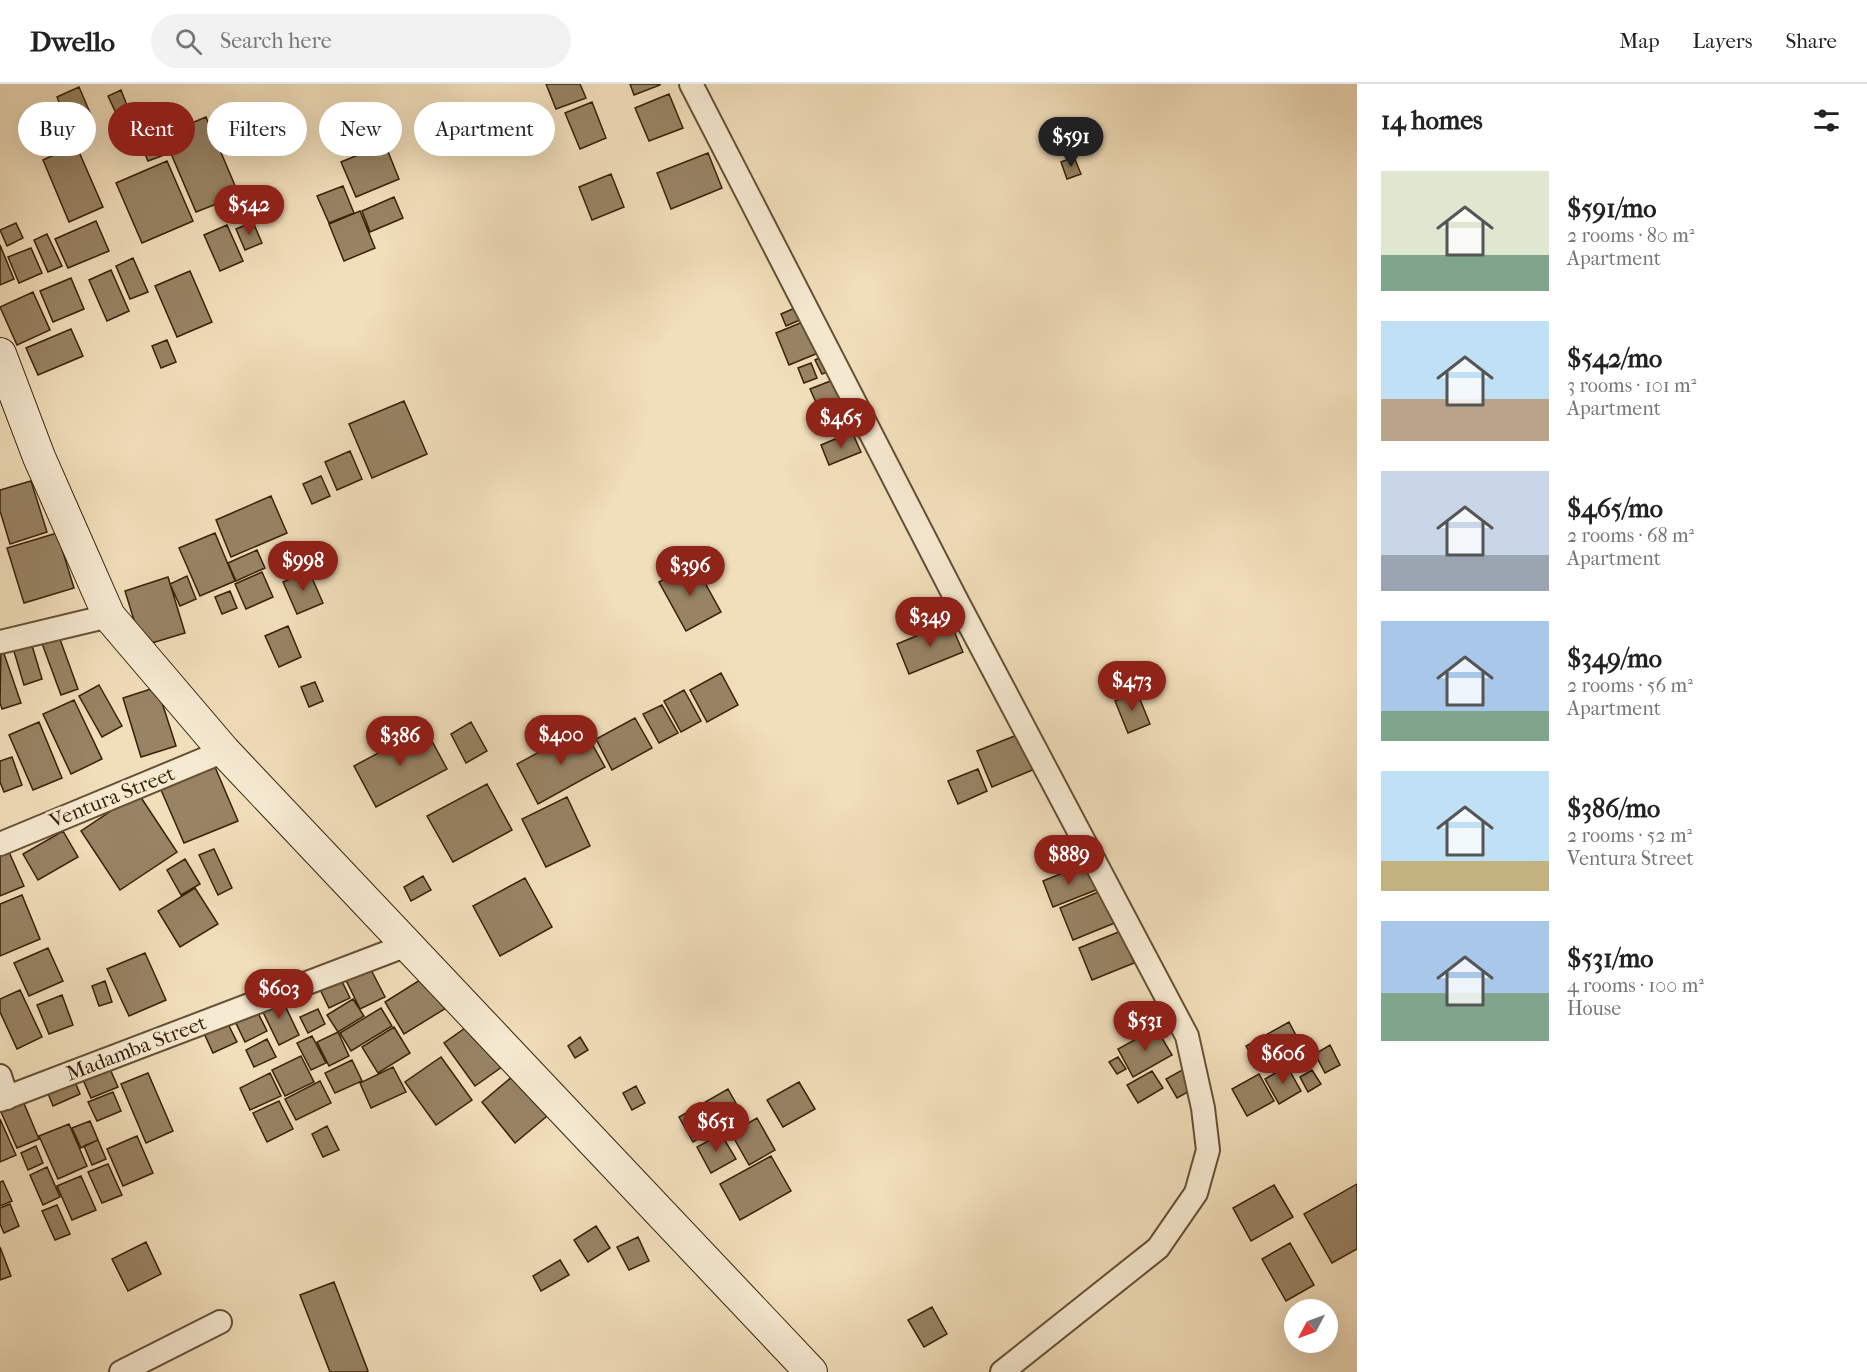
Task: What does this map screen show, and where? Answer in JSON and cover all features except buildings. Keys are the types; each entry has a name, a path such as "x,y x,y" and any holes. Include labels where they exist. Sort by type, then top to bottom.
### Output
{"main road":[{"path":"0,354 39,457 109,615 224,751 811,1372"}],"street":[{"path":"692,84 957,601 1187,1036 1203,1108 1208,1150 1197,1193 1158,1248 1002,1372"},
{"path":"0,642 109,615"},
{"name":"Ventura Street","path":"0,844 224,751"},
{"name":"Madamba Street","path":"3,1099 407,945"},
{"path":"0,1076 3,1099"},
{"path":"121,1372 220,1322"}]}
